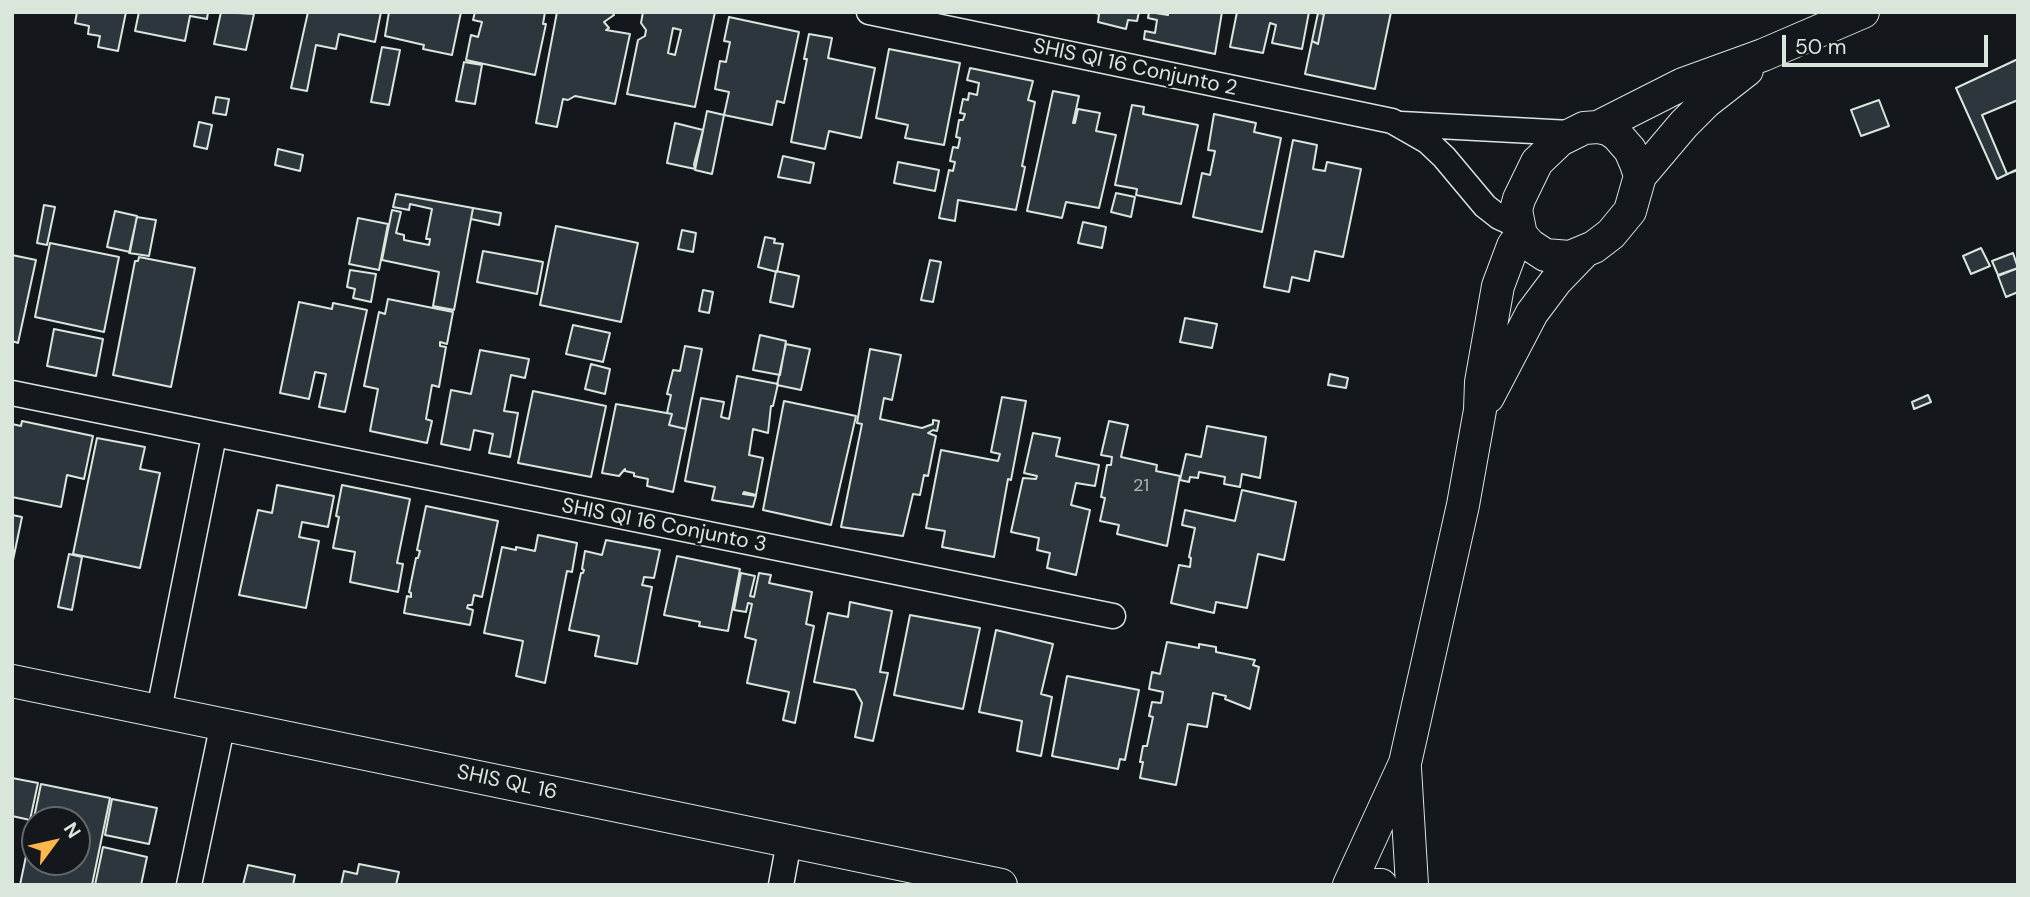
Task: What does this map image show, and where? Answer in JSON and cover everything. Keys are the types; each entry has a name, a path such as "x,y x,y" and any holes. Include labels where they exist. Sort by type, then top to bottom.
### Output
{"street":[{"name":"SHIS QI 16 Conjunto 2","path":"869,12 1400,124 1584,130"},
{"path":"1582,254 1570,257 1545,255 1530,245 1520,230 1516,210 1537,162 1584,130 1683,84 1763,55 1863,12"},
{"path":"1480,410 1532,313 1556,281 1582,254 1594,247 1624,220 1630,211 1640,176 1684,124 1763,55"},
{"name":"SHIS QI 16 Conjunto 2","path":"1400,124 1427,141 1444,157 1485,206 1520,230"},
{"path":"1584,130 1608,129 1617,135 1630,150 1640,176"},
{"path":"1349,885 1405,763 1463,505 1480,410 1480,382 1498,286 1520,230"},
{"name":"SHIS QI 16 Conjunto 3","path":"12,393 1113,616"},
{"path":"159,710 214,436"},
{"name":"SHIS QL 16","path":"12,681 1001,885"},
{"path":"189,885 223,723"},
{"path":"1405,763 1412,885"},
{"path":"781,885 789,842"},
{"path":"1362,885 1381,885"}],"building":[{"path":"77,12 126,12 118,51 98,47 100,36 88,34 89,26 75,23"},
{"path":"139,12 208,12 207,19 190,16 185,41 135,31"},
{"path":"221,12 254,14 246,50 214,44"},
{"path":"308,12 381,12 375,42 339,34 336,49 316,45 307,91 291,88"},
{"path":"389,12 461,12 452,55 423,49 424,45 385,36"},
{"path":"475,12 545,12 543,24 546,24 535,75 466,60 471,35 478,37 482,22 473,20"},
{"path":"557,12 612,12 614,15 604,22 609,28 606,30 630,34 615,104 575,96 568,100 563,99 557,127 536,123"},
{"path":"643,12 715,12 695,107 627,94 638,40 645,36 646,30 641,23","holes":["673,28 681,30 675,55 668,53"]},
{"path":"1092,12 1139,12 1137,21 1128,20 1126,29 1098,22 1099,14"},
{"path":"1149,12 1168,15 1168,12 1222,12 1215,54 1144,39 1145,31 1155,33 1157,20 1148,18"},
{"path":"1237,12 1309,12 1302,49 1272,43 1276,25 1270,23 1263,53 1230,47"},
{"path":"1318,12 1391,12 1375,89 1305,74 1312,41 1318,44 1324,14"},
{"path":"1318,13 1324,14 1318,44 1312,41"},
{"path":"729,17 799,32 784,103 777,101 772,125 724,115 729,92 715,89 720,61 726,62 730,42 724,41"},
{"path":"809,34 832,38 828,58 875,68 861,138 829,131 825,149 791,142 807,59 804,59"},
{"path":"382,47 400,50 389,105 371,102"},
{"path":"889,49 960,63 944,145 905,138 908,125 876,118"},
{"path":"2018,59 2018,169 1997,179 1956,88"},
{"path":"464,62 482,65 475,104 456,101"},
{"path":"970,68 1033,81 1028,100 1035,102 1016,210 958,200 955,221 939,218 949,170 953,171 955,162 950,161 953,147 958,148 960,138 956,137 959,120 963,120 965,114 960,113 963,99 968,100 969,93 977,95 979,83 967,80"},
{"path":"1053,91 1079,96 1073,123 1078,109 1100,113 1096,131 1116,135 1099,208 1066,202 1062,218 1027,211"},
{"path":"216,97 229,99 226,115 213,113"},
{"path":"1879,100 1889,126 1861,136 1851,110"},
{"path":"2018,100 2018,170 2007,174 1982,115"},
{"path":"1132,105 1144,107 1143,114 1198,125 1181,204 1136,195 1137,189 1115,185"},
{"path":"707,111 724,115 712,174 695,170"},
{"path":"1214,114 1256,123 1254,132 1281,138 1262,232 1193,217 1202,173 1210,175 1215,151 1208,150"},
{"path":"199,122 212,125 207,149 194,146"},
{"path":"675,123 703,130 695,169 667,163"},
{"path":"1293,140 1317,145 1313,169 1325,171 1327,162 1361,169 1343,257 1315,251 1309,281 1292,277 1289,292 1264,287"},
{"path":"278,149 303,155 300,171 275,165"},
{"path":"783,156 814,163 810,183 778,177"},
{"path":"898,162 939,170 935,191 894,183"},
{"path":"1116,193 1135,197 1131,217 1111,212"},
{"path":"396,194 473,208 454,310 433,306 439,272 382,260 392,210 401,212 396,233 404,235 404,240 429,245 430,239 426,239 432,209 410,204 409,210 393,207"},
{"path":"44,205 55,207 47,245 37,243"},
{"path":"473,208 501,213 499,225 471,219"},
{"path":"115,211 137,216 130,252 107,247"},
{"path":"137,217 156,220 149,256 129,253"},
{"path":"358,218 388,224 379,270 349,264"},
{"path":"1083,222 1106,227 1102,248 1078,243"},
{"path":"556,226 638,243 621,322 540,305"},
{"path":"682,230 696,233 693,252 678,249"},
{"path":"765,237 775,239 774,243 783,244 777,272 758,267"},
{"path":"50,243 119,257 104,332 35,317"},
{"path":"1981,248 1990,266 1971,274 1963,256"},
{"path":"483,251 543,262 537,294 477,282"},
{"path":"2013,253 2018,268 1998,275 1992,261"},
{"path":"12,255 36,260 18,343 12,341"},
{"path":"139,257 195,268 171,387 113,375 135,261 138,261"},
{"path":"930,260 941,262 933,302 921,300"},
{"path":"2018,268 2018,292 2006,297 1998,276"},
{"path":"350,270 376,274 371,302 353,298 355,289 347,287"},
{"path":"776,271 799,276 793,307 770,302"},
{"path":"703,290 713,292 709,313 699,311"},
{"path":"388,299 453,312 447,344 440,342 440,346 446,347 439,387 432,385 426,419 432,421 427,443 370,431 378,389 364,386 379,312 385,314"},
{"path":"299,302 332,309 333,303 367,310 345,412 319,407 326,374 315,372 309,399 280,393"},
{"path":"1185,318 1217,324 1212,348 1180,342"},
{"path":"573,325 610,333 603,362 566,354"},
{"path":"54,329 103,339 96,376 47,366"},
{"path":"760,335 786,341 780,375 753,370"},
{"path":"786,344 810,349 801,390 777,385"},
{"path":"685,346 702,349 686,429 669,425 672,414 667,413 671,395 667,394 673,370 680,371"},
{"path":"870,349 901,355 892,400 884,398 880,419 922,428 933,424 933,420 939,421 937,431 928,433 936,436 928,476 924,475 920,495 913,494 903,536 841,527 862,424 857,423"},
{"path":"480,350 529,359 525,378 511,375 504,411 518,413 510,457 489,453 493,434 474,430 470,450 441,444 451,390 471,394"},
{"path":"591,364 610,369 605,394 585,389"},
{"path":"1330,374 1348,378 1346,388 1328,385"},
{"path":"737,376 778,384 771,406 768,433 753,429 749,455 763,458 756,495 743,494 756,496 753,507 712,500 715,487 685,481 701,398 724,402 721,417 729,419"},
{"path":"533,391 606,406 591,477 518,463"},
{"path":"1928,395 1931,402 1914,409 1912,402"},
{"path":"1002,397 1026,401 994,557 942,547 945,531 926,528 941,450 998,461 1000,454 991,452"},
{"path":"784,401 856,416 831,525 763,510"},
{"path":"616,404 672,414 669,425 686,429 673,492 647,486 648,479 634,476 634,473 625,469 619,476 602,473"},
{"path":"22,421 93,436 84,479 67,475 61,507 12,497 12,424 21,426"},
{"path":"1109,421 1128,425 1121,457 1157,465 1156,471 1180,476 1167,546 1117,534 1119,525 1100,521 1105,498 1101,497 1107,465 1111,465 1112,457 1101,455"},
{"path":"1207,426 1266,437 1260,478 1242,474 1240,487 1224,484 1225,477 1199,472 1198,478 1190,477 1189,482 1180,480 1186,454 1201,457"},
{"path":"1033,433 1060,438 1056,456 1099,465 1095,486 1076,483 1071,505 1090,510 1076,575 1047,568 1050,553 1037,550 1039,538 1011,532 1023,478 1036,479 1037,476 1024,473"},
{"path":"97,438 145,447 140,469 160,473 140,568 73,554"},
{"path":"277,485 334,496 328,527 302,522 299,537 319,541 306,608 239,595 258,510 272,513"},
{"path":"342,485 410,499 397,563 403,564 398,592 350,582 355,552 333,548"},
{"path":"1242,490 1296,502 1284,560 1258,554 1247,608 1216,602 1214,613 1171,603 1179,565 1190,567 1189,557 1195,528 1182,525 1185,510 1235,521"},
{"path":"426,506 498,521 482,597 474,595 472,605 467,608 473,610 470,625 404,613 407,596 411,597 409,592 420,551 417,550"},
{"path":"12,515 22,517 12,565"},
{"path":"538,535 577,543 572,572 567,571 545,683 516,676 523,641 484,633 502,547 535,551"},
{"path":"606,540 660,550 654,578 644,577 642,585 652,587 637,664 595,656 599,636 569,630 581,573 584,570 585,551 602,555"},
{"path":"69,554 82,557 72,610 58,607"},
{"path":"677,556 740,569 728,631 699,626 700,622 664,615"},
{"path":"741,573 755,576 750,596 754,597 759,573 771,575 769,583 812,592 806,624 814,626 795,723 783,720 789,692 747,683 756,640 745,637 752,604 748,603 746,612 734,610"},
{"path":"850,602 892,611 880,672 888,673 873,741 855,737 862,703 855,690 814,682 828,613 848,617"},
{"path":"910,615 980,628 963,709 894,695"},
{"path":"996,630 1053,644 1041,694 1052,697 1041,756 1017,751 1022,721 979,712"},
{"path":"1167,642 1199,648 1199,644 1216,647 1216,652 1255,660 1253,665 1259,667 1250,709 1225,699 1226,696 1213,693 1207,727 1188,724 1176,785 1140,778 1143,746 1147,746 1153,717 1149,716 1152,702 1161,703 1163,692 1149,689 1152,672 1160,674"},
{"path":"1067,676 1139,690 1125,760 1120,759 1118,769 1052,756"},
{"path":"12,778 38,783 33,806 21,806 21,818 12,816"},
{"path":"41,784 110,798 92,885 20,885 22,876 91,876 91,806 36,806"},
{"path":"112,799 157,808 149,844 105,835"},
{"path":"103,847 147,857 141,885 95,885"},
{"path":"359,864 399,872 396,885 341,885 344,871 357,874"},
{"path":"248,865 295,875 293,885 243,885"}]}
